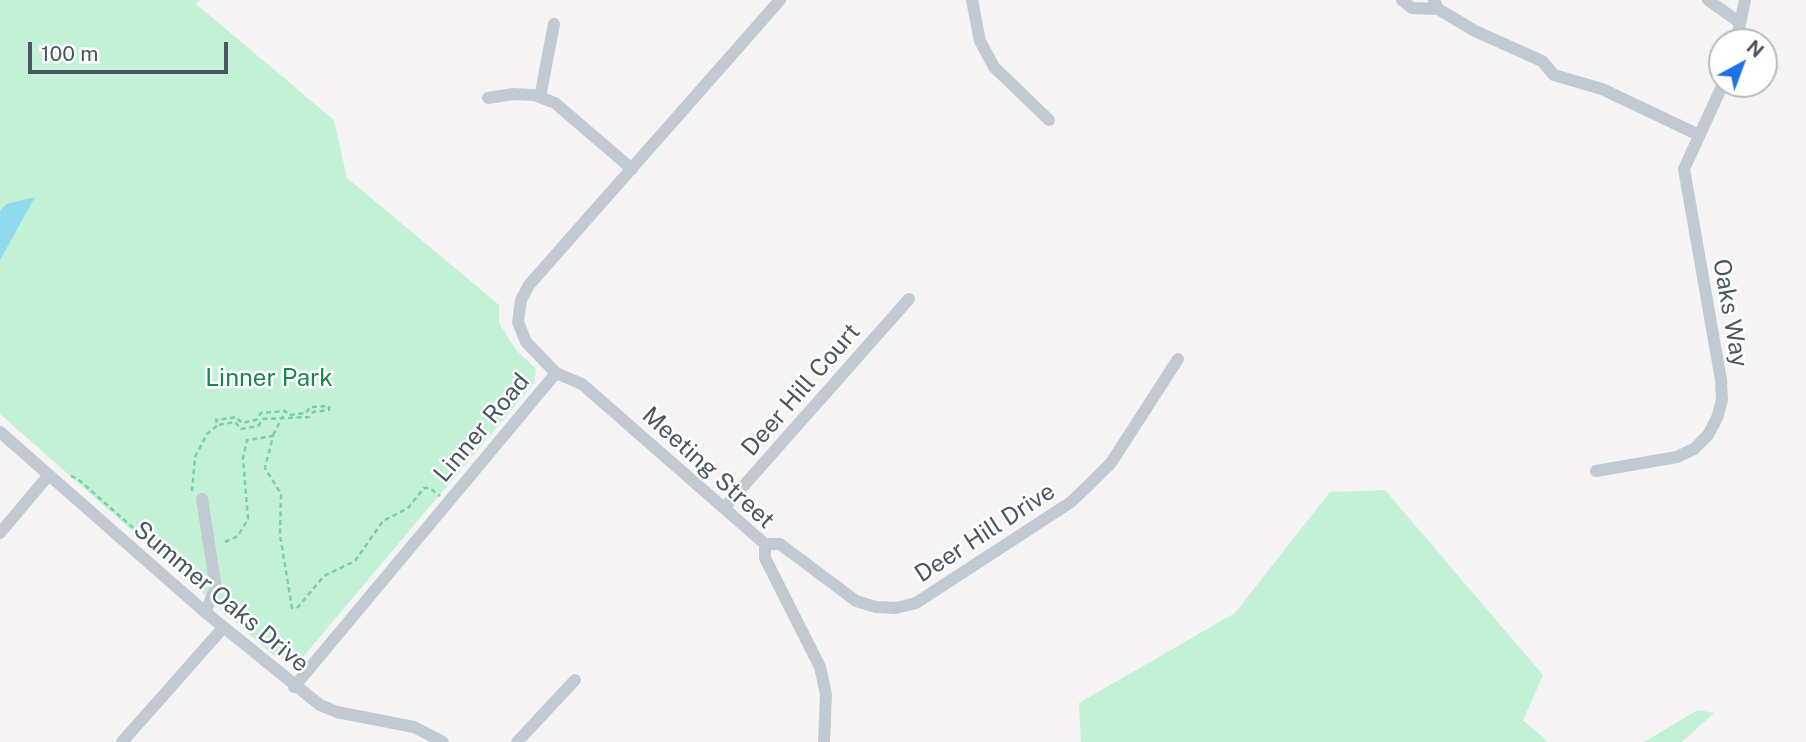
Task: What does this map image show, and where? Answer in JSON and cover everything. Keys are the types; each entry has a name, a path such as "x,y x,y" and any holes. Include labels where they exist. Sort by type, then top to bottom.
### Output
{"street":[{"name":"Linner Road","path":"294,687 555,373 526,342 519,322 521,300 530,285 780,0"},
{"path":"972,0 980,41 994,67 1049,120"},
{"path":"1402,0 1412,8 1436,4 1475,31 1542,61 1554,75 1602,89 1699,135"},
{"path":"1708,0 1740,23"},
{"path":"1739,28 1745,0"},
{"path":"540,97 554,24"},
{"path":"488,98 513,94 540,97 571,115 632,169"},
{"name":"Oaks Way","path":"1596,471 1677,457 1694,449 1708,435 1717,418 1722,400 1721,380 1684,169 1716,98"},
{"name":"Deer Hill Court","path":"724,508 909,299"},
{"name":"Deer Hill Drive","path":"765,544 780,544 856,601 876,607 896,608 916,603 1070,502 1091,483 1111,463 1178,359"},
{"name":"Meeting Street","path":"555,373 582,384 765,544 765,558 820,667 826,694 824,742"},
{"name":"Summer Oaks Drive","path":"0,432 55,474 205,612 294,687 320,705 337,712 414,727 443,742"},
{"path":"0,533 55,474"},
{"path":"198,498 216,588 205,612"},
{"path":"122,742 223,628"},
{"path":"517,742 575,680"}],"path":[{"path":"218,425 216,421 236,417 242,423 256,421 261,413 285,411 289,415 306,413 310,407 329,406 329,410 313,412 309,417 286,421 283,416"},
{"path":"283,416 273,436 265,468 281,494 280,535 292,608 298,607 324,576 355,561 383,521 408,508 424,488 430,488 448,502"},
{"path":"198,498 191,483 195,457 207,434 218,425 235,422 241,429 258,426 263,419 283,416"},
{"path":"225,542 238,536 248,519 243,458 247,440 273,436"},
{"path":"55,474 78,479 204,590 207,585"}],"green space":[{"name":"Linner Park","path":"0,0 200,0 196,4 334,120 347,178 499,305 499,323 516,350 536,369 534,383 302,658 290,662 273,655 0,414"},
{"path":"1385,490 1543,675 1523,720 1548,742 1081,742 1079,703 1235,613 1330,492"},
{"path":"1698,710 1714,713 1682,742 1644,742"}],"water":[{"path":"35,197 0,260 0,211 6,204"}]}
